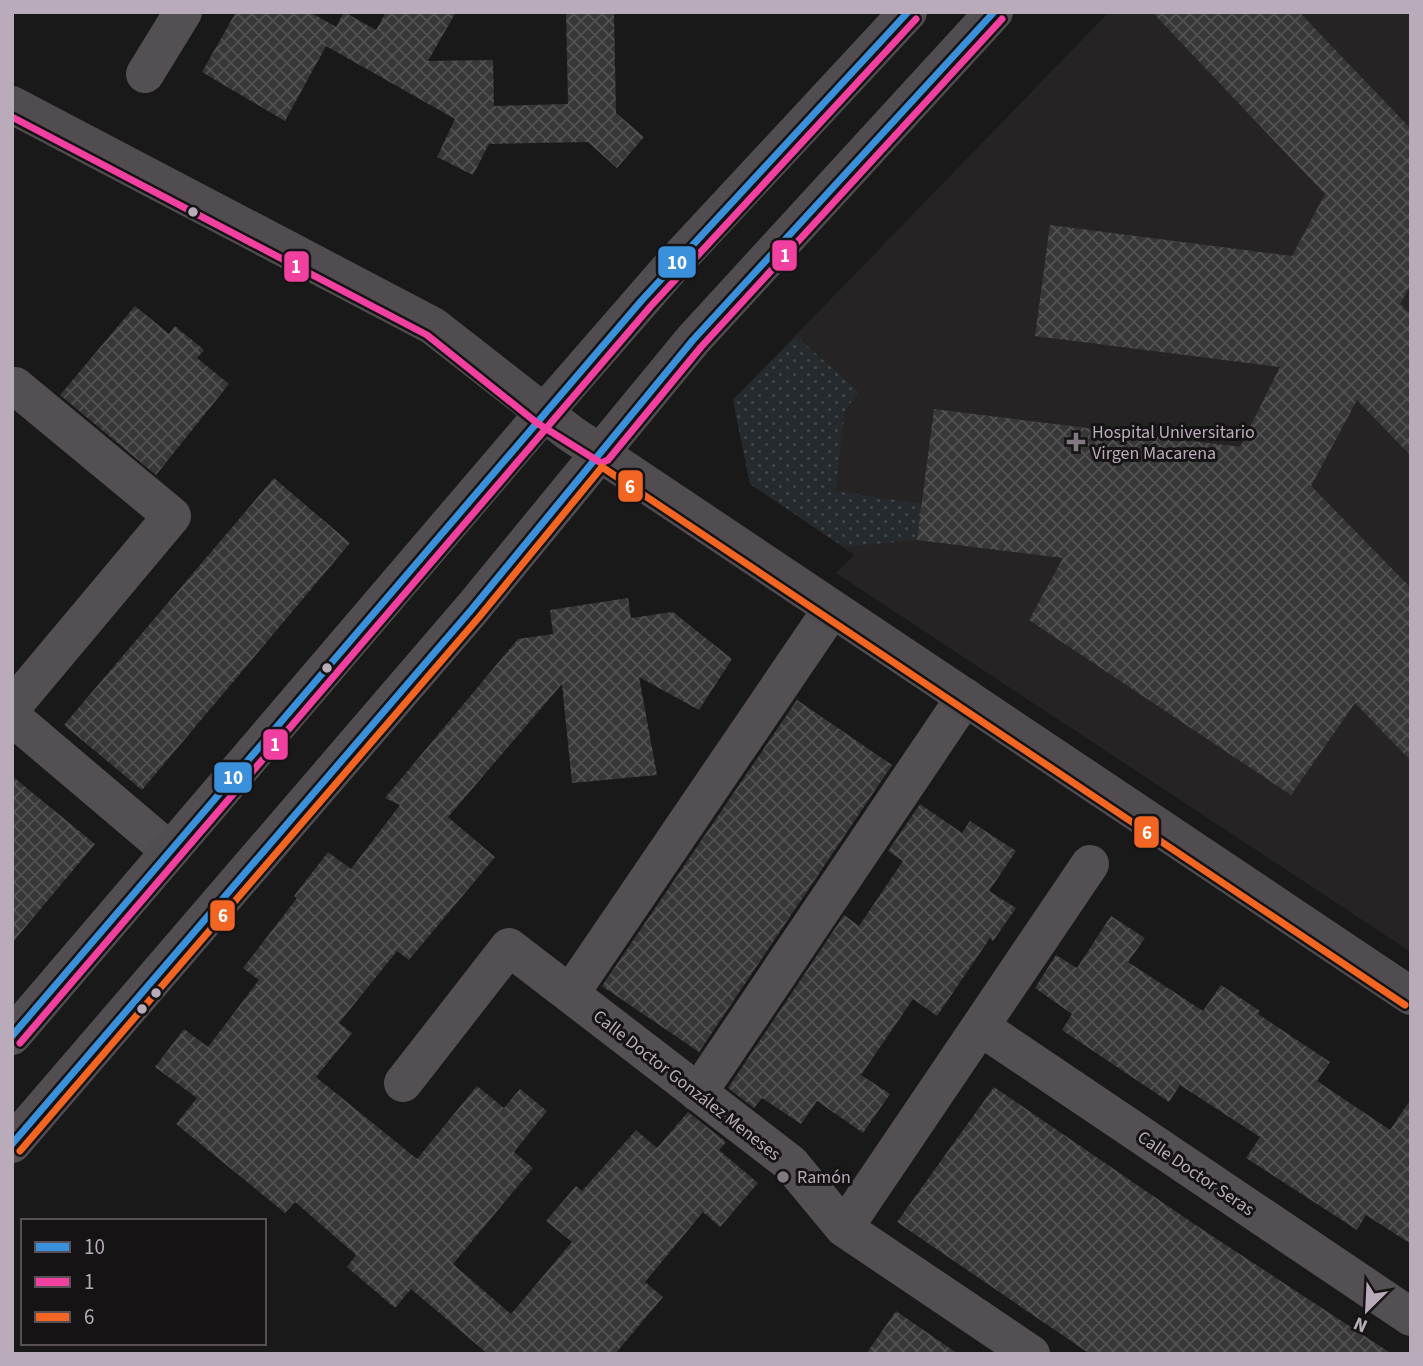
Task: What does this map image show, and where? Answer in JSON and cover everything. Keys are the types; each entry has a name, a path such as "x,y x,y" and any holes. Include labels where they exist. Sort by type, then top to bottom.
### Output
{"main road":[{"path":"12,1036 670,268 908,12"},
{"path":"12,1144 472,609 693,340 994,12"},
{"path":"12,105 433,326 543,414 1411,996"}],"street":[{"path":"145,74 183,12"},
{"path":"12,388 15,386 172,516 12,707"},
{"path":"570,994 832,608"},
{"path":"698,1093 965,697"},
{"path":"12,717 170,851"},
{"path":"844,1228 982,1028 1090,864"},
{"name":"Calle Doctor González Meneses","path":"403,1083 509,947 790,1163 844,1228 1031,1354"},
{"name":"Calle Doctor Seras","path":"982,1028 1411,1317"}],"shaded area":[{"name":"Hospital Universitario Virgen Macarena","path":"1109,12 1411,12 1411,952 836,573 854,555 750,484 733,400"},
{"path":"796,336 859,392 845,410 835,491 922,504 917,540 844,547 750,484 733,400"}],"building":[{"path":"236,12 310,12 336,27 344,12 376,30 386,12 456,12 428,61 493,60 494,106 568,104 566,12 614,12 616,113 644,137 617,168 588,142 489,144 473,175 437,157 455,119 326,46 285,121 202,72"},
{"path":"1152,12 1299,12 1411,129 1411,284 1400,304 1411,315 1411,456 1357,400 1311,486 1411,588 1411,761 1355,703 1291,795 1029,620 1063,558 917,540 934,409 1240,447 1280,367 1035,336 1050,225 1292,256 1325,194"},
{"path":"135,306 169,334 175,326 204,350 197,358 229,384 156,475 60,395"},
{"path":"274,478 350,543 142,790 64,725"},
{"path":"628,598 631,618 673,612 732,659 699,710 639,677 657,775 572,783 562,684 448,817 495,857 409,960 397,951 339,1023 352,1033 316,1077 417,1159 477,1086 504,1108 520,1089 547,1111 514,1152 533,1168 453,1264 511,1314 572,1242 546,1221 576,1186 582,1191 636,1130 657,1148 688,1112 726,1142 719,1150 758,1183 720,1227 703,1212 645,1282 663,1297 615,1354 488,1354 411,1289 395,1308 347,1267 356,1255 295,1202 285,1213 176,1124 197,1098 155,1067 184,1029 208,1047 259,980 243,968 297,898 294,896 328,852 351,869 400,805 385,798 518,639 553,634 550,610"},
{"path":"797,700 892,765 699,1052 602,986"},
{"path":"12,776 95,844 12,943"},
{"path":"920,804 962,833 970,821 1016,851 989,891 1016,908 993,941 990,938 937,1016 913,999 861,1075 890,1094 863,1133 817,1101 801,1124 762,1098 754,1108 728,1088 844,915 859,926 903,861 888,851"},
{"path":"1111,916 1145,938 1128,962 1203,1011 1221,985 1260,1011 1258,1014 1330,1062 1317,1081 1390,1130 1411,1099 1411,1244 1366,1215 1357,1230 1246,1158 1260,1137 1180,1085 1169,1102 1062,1030 1072,1014 1035,988 1056,955 1077,968"},
{"path":"994,1087 1197,1226 1392,1354 1090,1354 897,1222"},
{"path":"896,1311 958,1354 866,1354"}],"transit line":[{"name":"10","path":"12,1036 642,300 908,12"},
{"name":"10","path":"12,1144 472,609 693,340 994,12"},
{"name":"1","path":"20,1043 650,307 916,19"},
{"name":"1","path":"12,117 427,335 537,423 601,463 608,460 701,347 1002,19"},
{"name":"6","path":"20,1151 480,616 602,467 1405,1005"}],"place":[{"name":"Hospital Universitario Virgen Macarena","path":"1076,442"},
{"name":"Ramón","path":"783,1177"}]}
